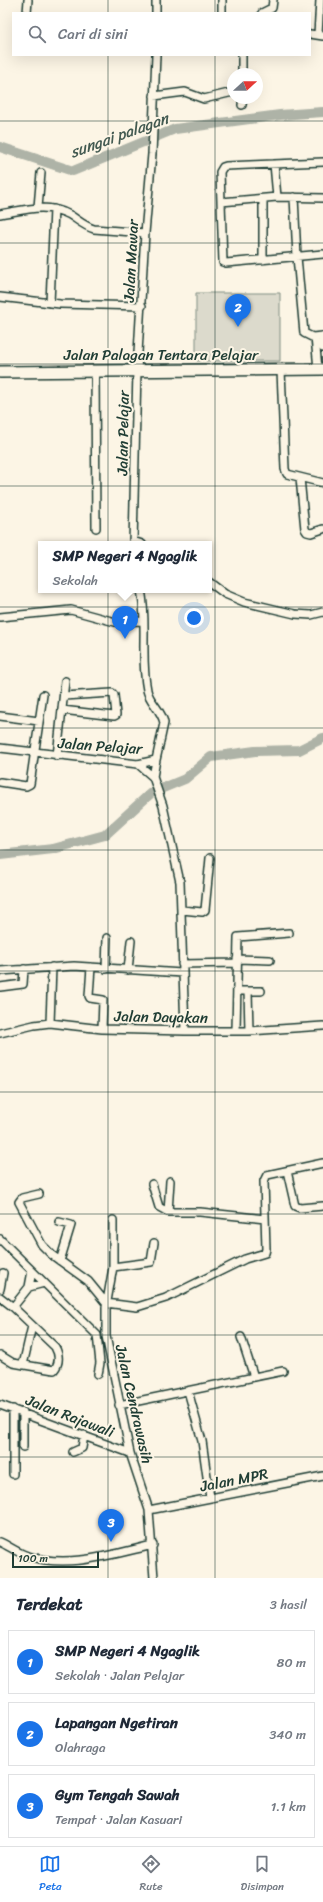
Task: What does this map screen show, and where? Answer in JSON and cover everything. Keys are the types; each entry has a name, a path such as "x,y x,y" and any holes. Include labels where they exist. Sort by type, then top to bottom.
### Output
{"main road":[{"name":"Jalan Palagan Tentara Pelajar","path":"0,372 321,369"}],"street":[{"path":"27,12 28,0"},
{"path":"156,0 156,12"},
{"path":"222,0 222,12"},
{"path":"264,12 272,8 273,0"},
{"path":"317,34 320,0"},
{"name":"Jalan Mawar","path":"137,370 142,306 145,233 152,154 156,56"},
{"path":"242,56 242,68"},
{"path":"154,96 185,92 204,99 227,93"},
{"path":"323,162 223,167 220,172 223,262 226,263 323,254"},
{"path":"274,164 277,197"},
{"path":"38,207 41,173"},
{"path":"221,202 277,197 323,198"},
{"path":"294,197 296,257 304,333 307,335 320,336"},
{"path":"263,199 263,260"},
{"path":"0,214 38,207 54,209 70,215 86,227 145,233"},
{"path":"50,303 54,209"},
{"path":"0,297 50,303 142,306"},
{"path":"320,336 323,348"},
{"path":"320,336 321,369"},
{"name":"Jalan Pelajar","path":"133,541 137,370"},
{"path":"281,370 285,469 287,474 323,483"},
{"path":"94,371 96,528"},
{"path":"300,478 305,529 307,532 311,533 323,529"},
{"path":"212,584 225,594 244,602 295,614 323,612"},
{"name":"Jalan Pelajar","path":"0,748 57,756 138,764 156,760 164,723 163,717 147,688 143,621 144,608 142,593"},
{"path":"0,618 71,610 115,622 143,621"},
{"path":"57,756 65,681"},
{"path":"62,710 116,715 114,695 112,693 64,696"},
{"path":"0,782 28,786 43,695"},
{"path":"0,716 39,721"},
{"path":"156,760 154,779 163,806 178,869 182,910 182,974 185,1031"},
{"path":"138,764 154,779"},
{"path":"182,910 202,912 205,910 210,858"},
{"path":"236,1030 237,961 239,936 289,932"},
{"path":"106,969 107,938"},
{"path":"128,970 131,941"},
{"path":"182,964 270,960"},
{"path":"0,971 52,967 91,967 182,974"},
{"path":"50,1024 52,967"},
{"path":"91,967 89,997 103,1000 102,1029"},
{"path":"0,987 24,984 24,969"},
{"path":"237,991 261,991"},
{"path":"248,991 249,1031"},
{"name":"Jalan Dayakan","path":"0,1033 34,1025 50,1024 102,1029 185,1031 249,1031 323,1026"},
{"path":"39,1194 22,1198 19,1200 19,1204 42,1245 60,1261 88,1281 106,1303 137,1307 166,1298 245,1259 263,1254 266,1249 265,1178 267,1175 323,1163"},
{"path":"287,1171 295,1206 300,1208 323,1206"},
{"path":"168,1212 170,1181"},
{"path":"152,1184 159,1207 168,1212 200,1212 265,1218"},
{"name":"Jalan Cendrawasih","path":"113,1220 113,1267 106,1303 106,1336 130,1453 149,1510 154,1578"},
{"path":"59,1222 71,1225 60,1261"},
{"path":"0,1239 98,1335 100,1363 98,1374"},
{"path":"113,1267 151,1262 154,1243"},
{"path":"13,1307 29,1287 32,1271"},
{"path":"0,1289 3,1273"},
{"path":"29,1287 44,1283"},
{"path":"0,1297 13,1307 55,1347 58,1353 58,1363 54,1370 13,1363 0,1355"},
{"path":"23,1365 32,1326"},
{"path":"241,1337 254,1377"},
{"path":"119,1405 188,1392 283,1371"},
{"path":"188,1392 202,1441 210,1498"},
{"name":"Jalan Rajawali","path":"0,1405 23,1412 130,1453"},
{"path":"13,1409 13,1474"},
{"path":"22,1447 23,1412"},
{"path":"72,1452 83,1447 84,1435"},
{"name":"Jalan MPR","path":"149,1510 323,1476"},
{"path":"0,1542 27,1556 43,1560 97,1558 152,1545"}],"shaded area":[{"path":"196,293 280,293 280,361 196,361"}],"waterway":[{"name":"sungai palagan","path":"0,147 73,171 175,129 280,115 323,112"},
{"path":"0,855 53,849 105,835 151,793 185,779 211,757 255,751 299,750 323,738"}],"place":[{"name":"Lapangan Ngetiran","path":"238,327"},
{"name":"SMP Negeri 4 Ngaglik","path":"125,639"},
{"name":"Gym Tengah Sawah","path":"111,1542"}]}
